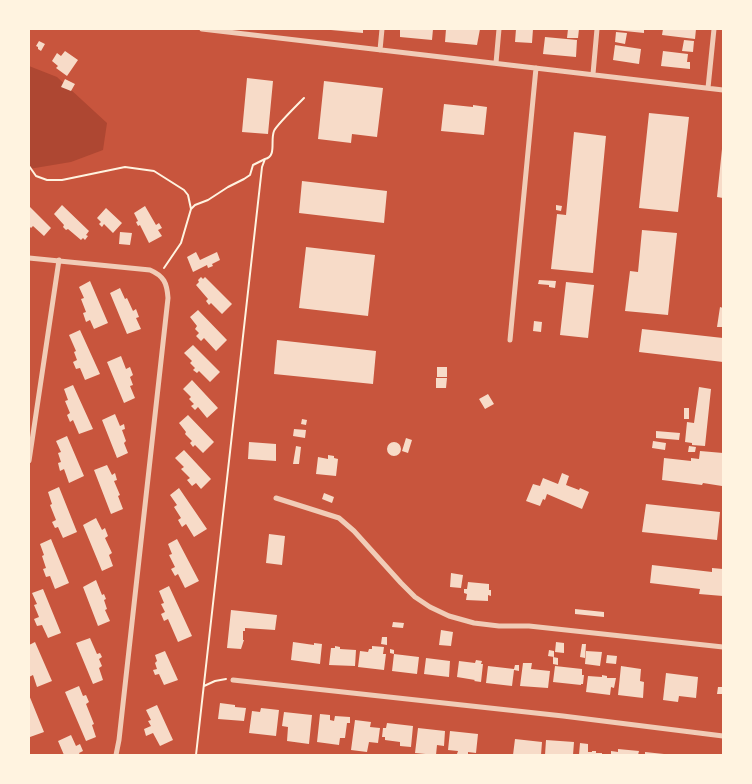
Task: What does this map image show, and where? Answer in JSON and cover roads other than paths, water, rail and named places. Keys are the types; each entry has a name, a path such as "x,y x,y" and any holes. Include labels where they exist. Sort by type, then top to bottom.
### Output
{"street":[{"path":"202,29 226,30 723,90"},
{"path":"380,50 382,29"},
{"path":"496,63 499,29"},
{"path":"593,74 598,29"},
{"path":"708,88 714,29"},
{"path":"510,340 536,68"},
{"path":"29,258 150,270 158,273 164,280 167,289 168,298 116,755"},
{"path":"29,461 59,260"},
{"path":"276,498 339,518 354,531 415,597 449,616 474,623 499,626 529,626 723,647"},
{"path":"233,680 563,716 723,736"}]}
